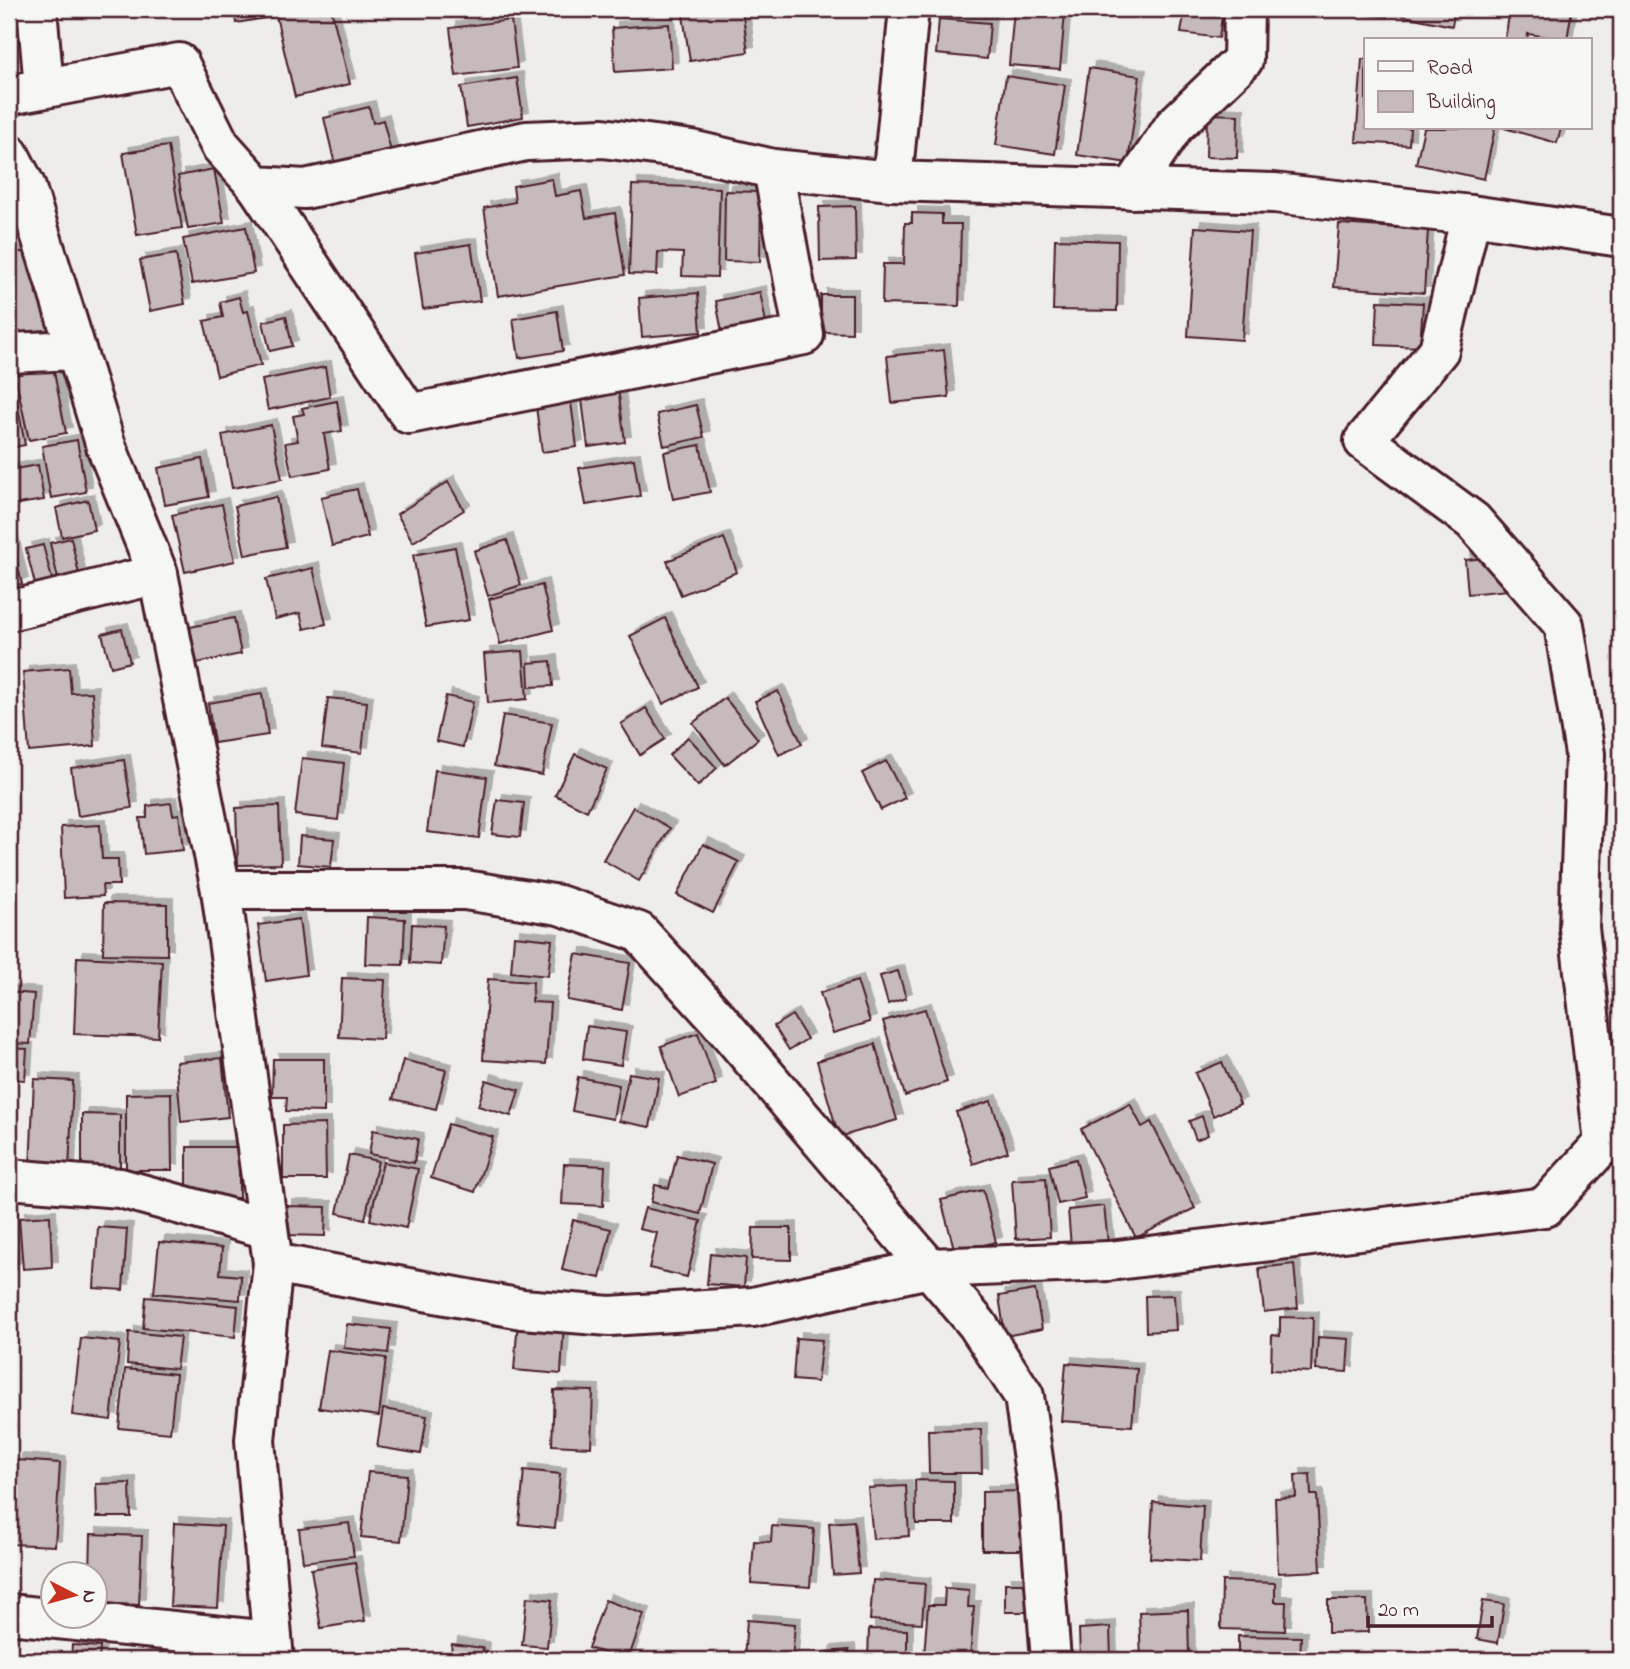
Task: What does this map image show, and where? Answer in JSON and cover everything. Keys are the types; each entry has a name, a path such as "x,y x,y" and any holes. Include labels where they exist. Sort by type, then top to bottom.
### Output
{"street":[{"path":"37,9 26,91 179,63 220,145 257,186 409,414 804,335 773,169"},
{"path":"892,181 909,9"},
{"path":"1132,189 1174,126 1243,60 1244,9"},
{"path":"257,186 305,190 441,158 539,140 603,138 691,150 773,169 892,181 1274,193 1471,215 1621,237"},
{"path":"9,154 25,185 106,446 158,574 221,890 270,1246 255,1440 272,1650 9,1614"},
{"path":"9,1179 120,1188 270,1246 522,1308 610,1317 753,1307 929,1268 1109,1261 1545,1207 1604,1143 1579,928 1585,754 1564,625 1473,521 1364,441 1439,351 1471,215"},
{"path":"9,353 76,350"},
{"path":"9,611 158,574"},
{"path":"221,890 465,890 559,905 639,932 718,1018 977,1324 1024,1396 1038,1494 1051,1660"}],"building":[{"path":"234,9 271,9 272,17 236,23"},
{"path":"309,9 331,9 350,84 295,97 276,16"},
{"path":"682,9 742,9 748,52 690,61"},
{"path":"1014,9 1065,13 1060,69 1009,65"},
{"path":"1098,9 1131,9 1130,17 1097,12"},
{"path":"1185,9 1223,9 1219,38 1181,33"},
{"path":"1348,9 1388,9 1387,17 1348,13"},
{"path":"1396,9 1455,9 1452,26 1395,14"},
{"path":"1510,9 1572,9 1567,38 1528,34 1527,38 1505,38"},
{"path":"939,19 990,23 987,59 936,54"},
{"path":"511,20 517,68 456,76 450,28"},
{"path":"669,24 672,68 615,72 612,28"},
{"path":"1364,59 1364,130 1410,130 1409,145 1356,142"},
{"path":"1089,68 1140,76 1128,163 1077,155"},
{"path":"1006,76 1065,85 1055,154 996,145"},
{"path":"517,78 523,117 467,127 461,87"},
{"path":"369,107 373,123 383,120 393,159 337,173 324,118"},
{"path":"1207,114 1238,115 1237,158 1206,157"},
{"path":"1424,130 1495,130 1484,179 1416,164"},
{"path":"1511,130 1560,130 1557,143"},
{"path":"168,146 182,228 137,235 123,153"},
{"path":"214,169 224,223 188,229 178,176"},
{"path":"552,179 555,196 581,191 586,218 615,213 625,275 498,296 484,208 515,202 513,186"},
{"path":"632,185 720,188 717,277 682,276 683,253 658,252 657,275 629,274"},
{"path":"725,191 761,192 760,262 724,261"},
{"path":"855,206 856,260 820,261 819,207"},
{"path":"912,213 942,214 942,224 961,224 959,306 882,304 883,264 904,264 905,223 912,223"},
{"path":"1339,224 1428,230 1424,293 1334,287"},
{"path":"246,227 254,273 192,284 183,239"},
{"path":"1195,227 1250,231 1242,340 1188,336"},
{"path":"1055,239 1118,241 1117,311 1053,310"},
{"path":"471,244 480,301 423,309 415,253"},
{"path":"33,251 36,295 47,294 49,330 9,333 9,253"},
{"path":"176,254 185,304 150,311 140,260"},
{"path":"760,292 770,344 726,353 716,301"},
{"path":"698,293 701,332 642,337 639,298"},
{"path":"821,295 852,295 852,333 821,332"},
{"path":"239,297 243,312 248,311 261,365 217,376 204,321 223,317 220,302"},
{"path":"1378,301 1423,303 1420,347 1376,345"},
{"path":"557,311 563,351 519,358 513,319"},
{"path":"286,316 292,346 270,351 263,322"},
{"path":"944,350 949,397 892,403 887,356"},
{"path":"53,367 66,433 29,440 15,375"},
{"path":"325,367 330,397 268,410 262,380"},
{"path":"618,388 625,442 588,447 581,392"},
{"path":"570,395 577,447 542,452 535,399"},
{"path":"16,397 25,445 9,448 9,398"},
{"path":"337,401 342,431 324,434 330,469 292,476 285,443 298,441 293,416 304,414 302,408"},
{"path":"696,405 704,437 664,446 657,414"},
{"path":"271,425 282,479 232,488 222,435"},
{"path":"77,440 86,492 51,498 42,446"},
{"path":"700,445 710,492 673,499 664,452"},
{"path":"202,459 209,497 165,505 158,468"},
{"path":"634,459 640,496 586,505 579,468"},
{"path":"38,465 44,500 12,505 9,470"},
{"path":"448,482 464,510 413,542 397,514"},
{"path":"357,489 368,537 332,546 321,497"},
{"path":"276,497 286,547 245,555 235,506"},
{"path":"88,500 94,530 62,537 56,508"},
{"path":"222,504 235,561 185,572 172,515"},
{"path":"9,528 22,584 9,586"},
{"path":"71,538 79,574 58,579 50,543"},
{"path":"724,538 737,572 681,595 667,561"},
{"path":"507,540 521,585 488,596 474,551"},
{"path":"43,545 53,583 36,588 26,549"},
{"path":"455,547 469,620 426,627 413,555"},
{"path":"1497,557 1509,590 1468,594 1465,560"},
{"path":"313,568 326,624 304,629 300,613 275,619 266,579"},
{"path":"542,585 553,630 500,644 489,599"},
{"path":"234,618 241,654 197,663 190,627"},
{"path":"665,618 698,687 663,704 630,636"},
{"path":"122,629 130,662 111,667 102,634"},
{"path":"523,651 527,699 488,703 484,654"},
{"path":"551,661 553,686 529,687 528,663"},
{"path":"69,668 71,693 92,692 95,746 29,752 23,672"},
{"path":"778,691 802,744 779,755 755,701"},
{"path":"262,694 268,735 214,743 208,703"},
{"path":"446,696 473,702 463,747 436,741"},
{"path":"328,698 367,702 362,753 322,748"},
{"path":"725,698 758,739 725,765 693,723"},
{"path":"646,708 665,739 640,755 621,724"},
{"path":"503,715 552,723 542,775 494,766"},
{"path":"688,737 717,768 698,786 669,755"},
{"path":"575,754 607,769 587,811 555,795"},
{"path":"302,758 344,763 338,820 295,815"},
{"path":"124,760 132,808 78,816 71,768"},
{"path":"886,761 905,798 881,810 862,773"},
{"path":"435,770 487,777 479,838 427,832"},
{"path":"497,800 524,803 520,837 492,834"},
{"path":"171,803 173,815 179,814 183,850 144,854 140,818 147,818 147,806"},
{"path":"279,806 281,864 238,865 236,808"},
{"path":"633,807 670,828 639,881 603,860"},
{"path":"100,825 102,859 118,859 119,885 102,885 103,896 64,898 61,827"},
{"path":"300,836 334,839 331,867 298,864"},
{"path":"703,844 739,862 713,913 677,895"},
{"path":"104,903 167,904 167,955 103,954"},
{"path":"367,917 405,919 403,965 365,964"},
{"path":"299,919 306,975 266,981 258,925"},
{"path":"412,924 444,926 441,965 410,963"},
{"path":"514,936 552,940 548,976 511,972"},
{"path":"576,954 630,963 622,1010 567,1000"},
{"path":"77,957 162,961 158,1037 74,1034"},
{"path":"898,971 906,998 888,1004 880,976"},
{"path":"342,978 385,980 382,1039 339,1037"},
{"path":"488,979 533,982 532,1002 550,1003 546,1064 483,1060"},
{"path":"857,981 870,1022 833,1033 820,993"},
{"path":"9,992 34,994 30,1044 9,1043"},
{"path":"925,1009 947,1082 905,1096 883,1021"},
{"path":"792,1015 807,1039 789,1050 774,1026"},
{"path":"587,1026 626,1032 621,1065 583,1059"},
{"path":"698,1033 716,1084 679,1097 661,1046"},
{"path":"875,1044 897,1120 839,1137 817,1061"},
{"path":"9,1048 27,1049 25,1080 9,1079"},
{"path":"222,1058 228,1117 181,1122 176,1062"},
{"path":"273,1059 324,1059 324,1112 286,1111 287,1097 272,1097"},
{"path":"403,1060 446,1070 436,1109 393,1099"},
{"path":"1222,1062 1240,1104 1213,1116 1195,1073"},
{"path":"629,1073 659,1078 650,1127 619,1121"},
{"path":"578,1077 619,1085 613,1119 572,1111"},
{"path":"34,1079 73,1081 69,1171 30,1169"},
{"path":"486,1080 519,1090 511,1116 478,1106"},
{"path":"171,1093 172,1170 126,1170 126,1094"},
{"path":"991,1101 1008,1152 973,1164 956,1112"},
{"path":"1130,1104 1142,1127 1151,1122 1195,1208 1136,1238 1081,1129"},
{"path":"82,1114 120,1115 120,1167 82,1167"},
{"path":"1202,1116 1208,1135 1196,1140 1189,1121"},
{"path":"325,1124 326,1179 283,1179 283,1125"},
{"path":"448,1124 493,1137 475,1192 431,1178"},
{"path":"373,1130 418,1139 414,1163 369,1154"},
{"path":"187,1147 239,1147 239,1198 187,1198"},
{"path":"349,1155 378,1161 365,1219 337,1213"},
{"path":"677,1155 712,1164 700,1214 651,1202 655,1185 669,1188"},
{"path":"1076,1159 1085,1198 1058,1204 1049,1166"},
{"path":"383,1162 418,1169 406,1228 370,1220"},
{"path":"564,1164 605,1166 603,1206 562,1204"},
{"path":"1046,1178 1050,1237 1016,1239 1012,1180"},
{"path":"9,1186 16,1268 9,1269"},
{"path":"983,1190 996,1242 955,1252 941,1200"},
{"path":"286,1206 326,1207 325,1236 285,1235"},
{"path":"1104,1206 1108,1243 1071,1247 1068,1210"},
{"path":"645,1208 701,1221 687,1277 649,1268 657,1233 639,1229"},
{"path":"50,1216 52,1267 23,1269 19,1218"},
{"path":"573,1220 611,1229 600,1278 562,1270"},
{"path":"98,1227 127,1229 123,1290 94,1288"},
{"path":"753,1228 791,1228 791,1260 752,1259"},
{"path":"159,1242 222,1248 220,1274 241,1276 240,1300 154,1293"},
{"path":"710,1254 746,1258 744,1287 707,1284"},
{"path":"1294,1264 1298,1308 1264,1312 1259,1268"},
{"path":"1035,1290 1042,1329 1005,1336 999,1296"},
{"path":"1174,1295 1176,1330 1146,1332 1145,1296"},
{"path":"146,1297 238,1306 235,1337 143,1328"},
{"path":"1280,1317 1313,1318 1311,1372 1271,1370 1272,1335 1280,1336"},
{"path":"518,1320 564,1323 561,1374 514,1370"},
{"path":"347,1324 391,1329 388,1353 344,1348"},
{"path":"129,1332 180,1337 176,1369 127,1364"},
{"path":"1318,1337 1349,1339 1347,1372 1316,1370"},
{"path":"81,1338 120,1342 111,1420 72,1415"},
{"path":"796,1338 822,1340 817,1382 793,1380"},
{"path":"328,1350 386,1358 379,1416 319,1408"},
{"path":"1066,1363 1137,1369 1132,1426 1061,1421"},
{"path":"125,1369 176,1374 170,1433 119,1428"},
{"path":"554,1390 593,1391 591,1447 552,1445"},
{"path":"383,1409 427,1416 421,1454 377,1447"},
{"path":"981,1429 982,1473 929,1473 928,1430"},
{"path":"16,1460 60,1463 55,1546 11,1544"},
{"path":"524,1470 560,1474 555,1528 519,1524"},
{"path":"368,1472 407,1475 401,1541 361,1537"},
{"path":"1310,1474 1311,1495 1317,1495 1321,1571 1278,1573 1275,1498 1296,1497 1295,1475"},
{"path":"915,1480 954,1481 954,1524 916,1524"},
{"path":"130,1483 131,1517 97,1517 96,1484"},
{"path":"906,1486 909,1536 873,1539 868,1488"},
{"path":"1023,1491 1023,1550 982,1550 982,1492"},
{"path":"1153,1502 1203,1506 1200,1561 1150,1558"},
{"path":"854,1521 859,1573 833,1575 829,1523"},
{"path":"174,1523 223,1526 218,1608 170,1606"},
{"path":"349,1523 354,1556 303,1562 299,1529"},
{"path":"772,1526 814,1529 810,1587 751,1583 754,1541 771,1542"},
{"path":"91,1534 142,1536 139,1605 108,1604 108,1560 90,1560"},
{"path":"355,1562 365,1621 321,1628 311,1569"},
{"path":"873,1580 925,1584 922,1623 870,1620"},
{"path":"1222,1581 1275,1583 1275,1602 1286,1602 1285,1631 1221,1629"},
{"path":"1005,1583 1035,1583 1035,1612 1005,1612"},
{"path":"945,1588 969,1590 968,1607 974,1607 970,1659 924,1656 928,1605 944,1605"},
{"path":"527,1597 552,1600 547,1647 522,1645"},
{"path":"605,1600 644,1614 628,1660 588,1648"},
{"path":"1328,1600 1367,1600 1368,1632 1328,1633"},
{"path":"1483,1601 1504,1604 1498,1643 1477,1639"},
{"path":"1188,1610 1189,1660 1141,1660 1139,1612"},
{"path":"747,1620 795,1624 792,1660 744,1660"},
{"path":"1110,1627 1111,1660 1080,1660 1079,1629"},
{"path":"869,1629 907,1630 907,1660 868,1660"},
{"path":"1238,1636 1301,1637 1300,1660 1238,1660"},
{"path":"452,1644 483,1648 482,1660 450,1660"},
{"path":"72,1645 100,1647 99,1660 71,1660"},
{"path":"849,1650 850,1660 826,1660 825,1652"}]}
